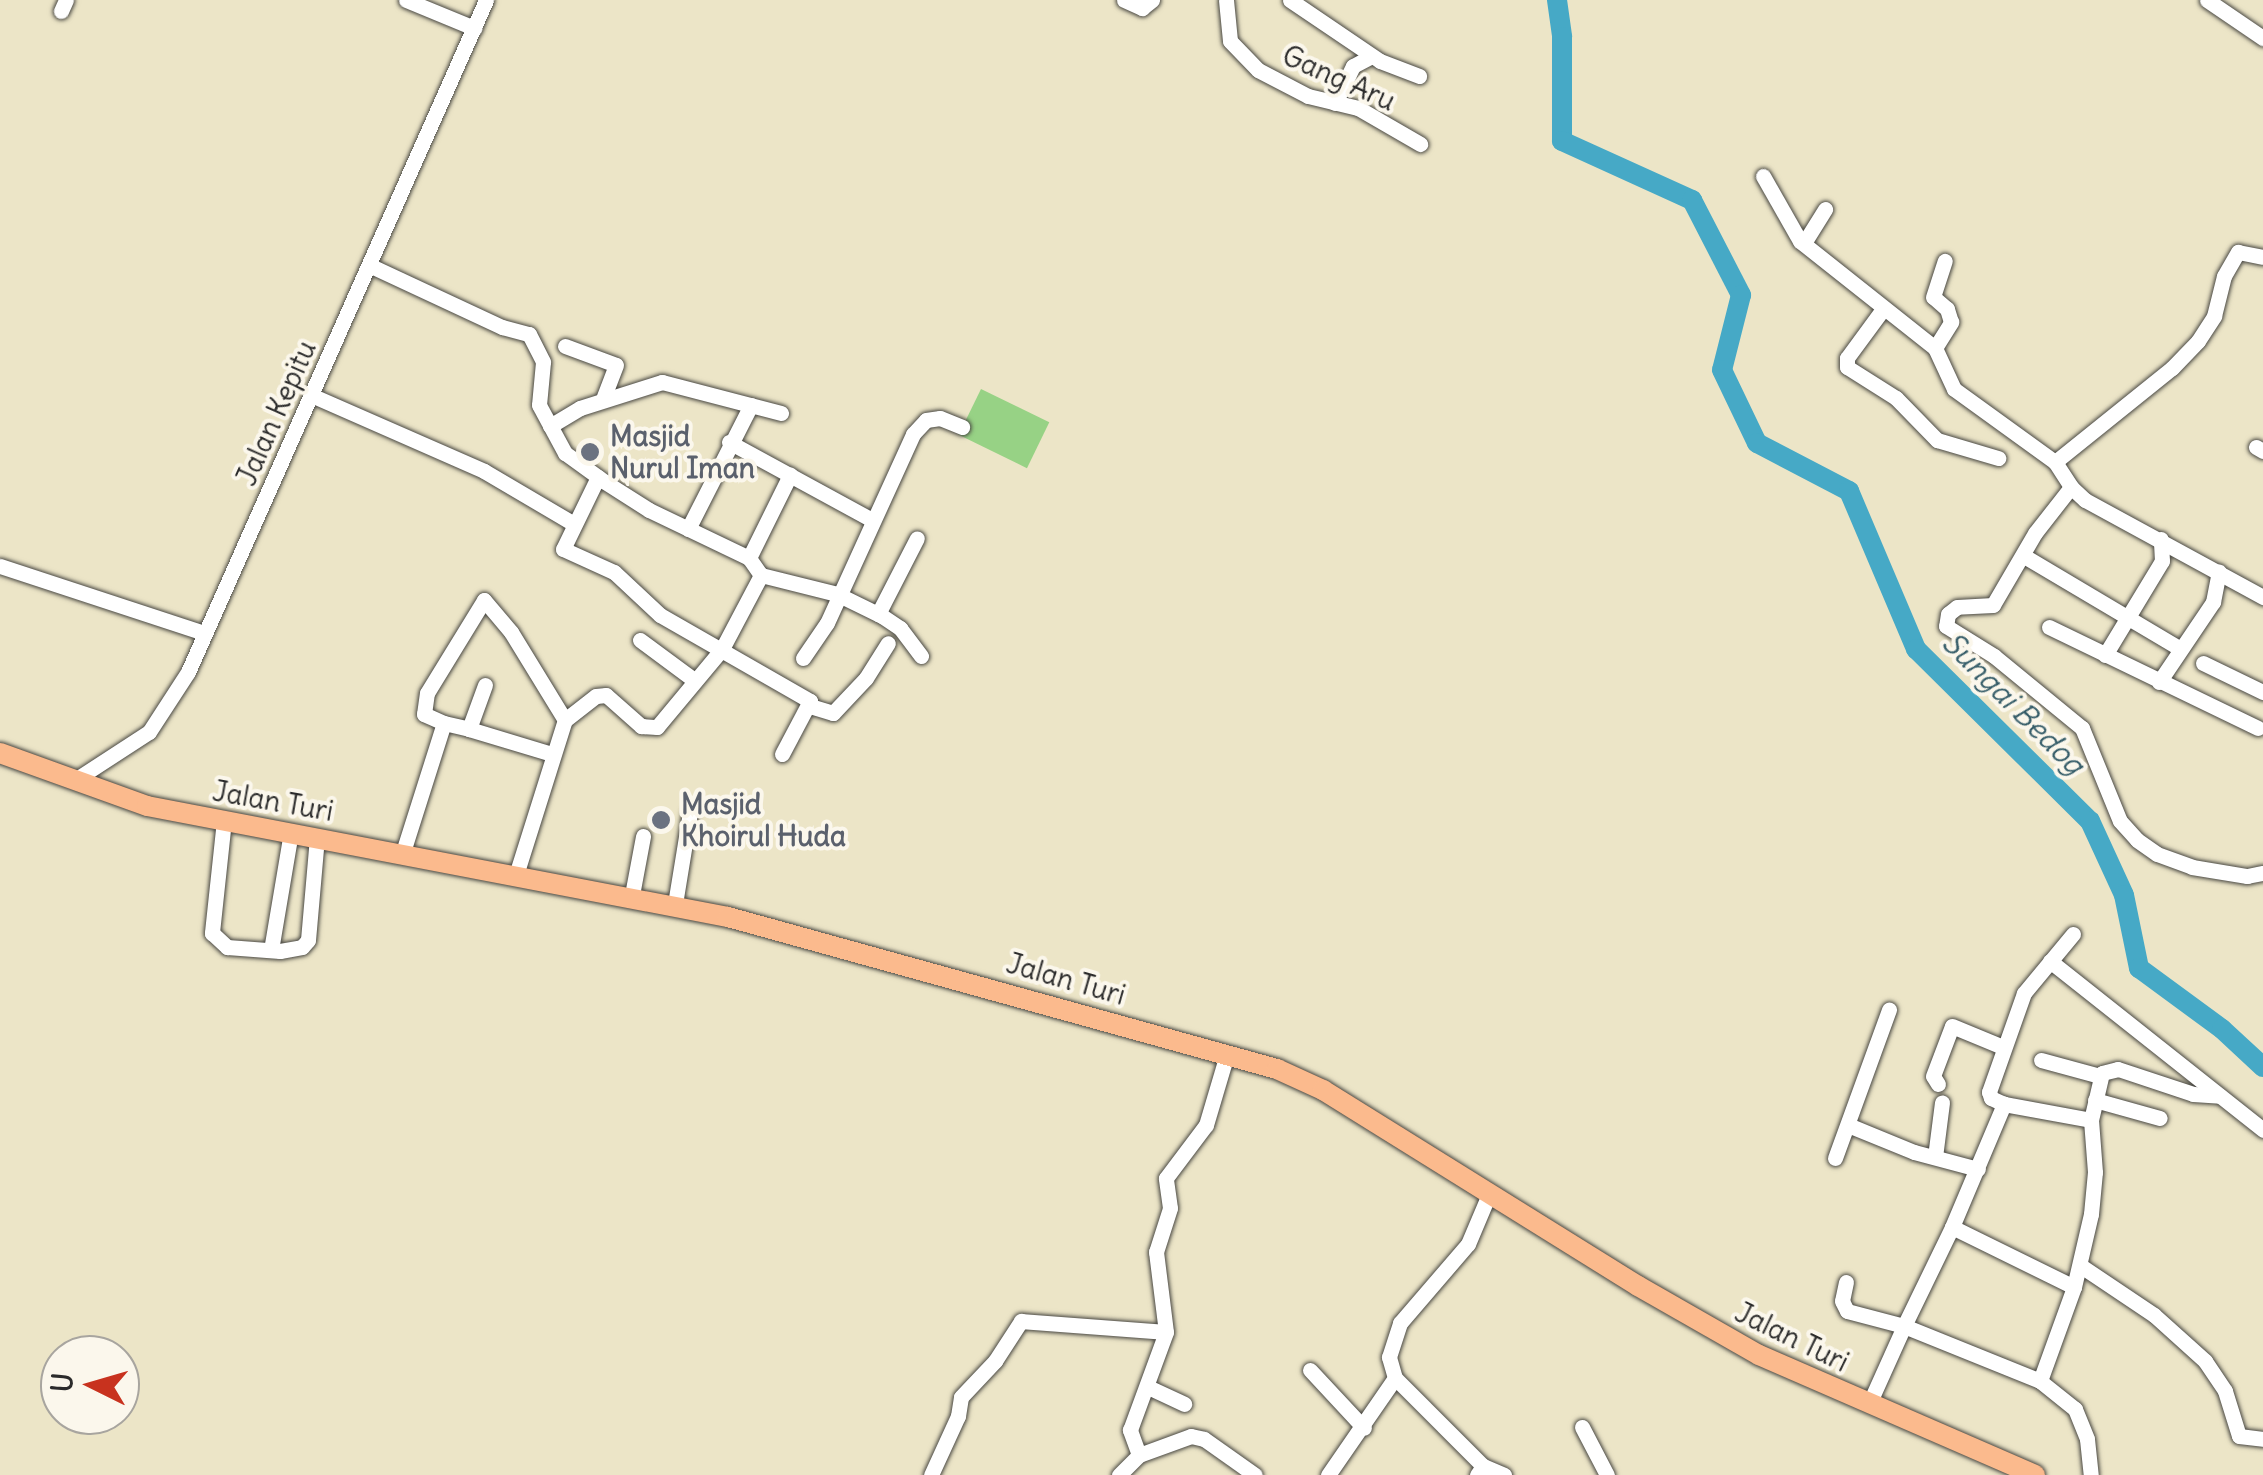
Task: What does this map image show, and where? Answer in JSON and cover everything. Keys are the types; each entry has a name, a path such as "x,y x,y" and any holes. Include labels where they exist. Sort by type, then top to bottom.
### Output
{"main road":[{"name":"Jalan Turi","path":"0,753 147,806 675,904 935,970 1278,1069 1324,1090 1638,1286 1748,1349 2035,1475"}],"street":[{"path":"406,0 474,28"},
{"name":"Jalan Kepitu","path":"76,780 113,760 149,732 188,672 486,0"},
{"path":"1124,0 1142,8 1152,0"},
{"name":"Gang Aru","path":"1226,0 1230,41 1258,70 1308,96 1358,108 1420,144"},
{"path":"1290,0 1372,56 1419,76"},
{"path":"2207,0 2263,38"},
{"path":"1335,102 1354,66 1372,56"},
{"path":"1763,176 1792,232 1935,348 1954,389 2054,462 2070,487 2085,500 2263,596"},
{"path":"1804,243 1825,209"},
{"path":"2054,462 2172,368 2198,342 2214,316 2224,276 2238,252 2263,257"},
{"path":"1935,348 1950,322 1947,309 1933,296 1945,261"},
{"path":"371,266 502,327 529,334 543,362 538,405 565,453 598,477 749,558 761,576 837,594 878,614 900,628 921,656"},
{"path":"1883,309 1847,358 1847,367 1896,398 1937,440 1998,458"},
{"path":"565,346 616,366 603,400"},
{"path":"550,426 603,400 662,382 780,413"},
{"path":"311,395 415,444 484,471 574,524"},
{"path":"688,528 751,405"},
{"path":"803,658 827,623 913,434 926,420 940,418 962,426"},
{"path":"729,442 872,520"},
{"path":"749,558 790,476"},
{"path":"598,477 562,549 614,572 654,611 810,700 782,754"},
{"path":"2070,487 2035,533 1993,605 1951,610 1946,620 1950,631 1994,656 2082,728 2120,821 2137,840 2157,854 2192,866 2247,876 2263,873"},
{"path":"878,614 917,538"},
{"path":"2105,655 2162,560 2161,539"},
{"path":"2024,556 2179,648"},
{"path":"0,566 204,633"},
{"path":"2159,682 2213,602 2219,572"},
{"path":"516,875 565,720 596,696 606,695 614,698 641,726 657,728 722,649 761,576"},
{"path":"552,754 424,714 427,693 484,600 511,632 565,720"},
{"path":"2049,627 2159,682 2261,725"},
{"path":"640,640 694,680"},
{"path":"810,706 833,713 866,678 888,643"},
{"path":"2203,663 2263,692"},
{"path":"469,729 484,685"},
{"path":"402,852 444,723"},
{"path":"107,792 101,778 113,760"},
{"path":"675,904 690,812"},
{"path":"224,820 212,933 227,947 295,950 308,940 317,837"},
{"path":"271,950 291,832"},
{"path":"632,895 643,836"},
{"path":"2074,934 2024,993 1989,1092 2004,1104 2091,1120"},
{"path":"2050,961 2263,1130"},
{"path":"1835,1158 1889,1010"},
{"path":"1938,1084 1933,1073 1952,1026 2003,1046"},
{"path":"1139,1455 1129,1434 1166,1332 1156,1252 1170,1208 1165,1182 1171,1168 1206,1125 1228,1054"},
{"path":"2041,1060 2100,1076 2118,1070 2194,1094 2220,1096"},
{"path":"2040,1381 2081,1266 2095,1172 2091,1120 2100,1076"},
{"path":"2095,1100 2160,1118"},
{"path":"1935,1157 1942,1102"},
{"path":"1869,1404 1952,1227 2004,1104"},
{"path":"1848,1125 1978,1169"},
{"path":"1490,1192 1468,1244 1400,1323 1389,1358 1395,1378 1480,1470 1504,1475"},
{"path":"1952,1227 2074,1287"},
{"path":"2081,1266 2154,1315 2205,1360 2225,1391 2239,1436 2263,1439"},
{"path":"1846,1282 1842,1300 1846,1311 1904,1326 2040,1381 2075,1409 2087,1439 2092,1475"},
{"path":"931,1475 958,1416 961,1397 996,1361 1021,1321 1166,1332"},
{"path":"1310,1370 1364,1428"},
{"path":"1328,1475 1395,1378"},
{"path":"1148,1388 1184,1404"},
{"path":"1582,1427 1606,1470 1589,1475"},
{"path":"1119,1475 1139,1455 1184,1438 1198,1437 1255,1475"}],"green space":[{"path":"981,389 1049,422 1027,468 959,435"}],"waterway":[{"name":"Sungai Bedog","path":"1557,0 1562,37 1562,141 1692,200 1741,295 1722,370 1757,443 1849,491 1916,649 2090,821 2124,895 2139,968 2222,1029 2263,1067"}],"place":[{"name":"Masjid Nurul Iman","path":"590,452"},
{"name":"Masjid Khoirul Huda","path":"661,820"}]}
